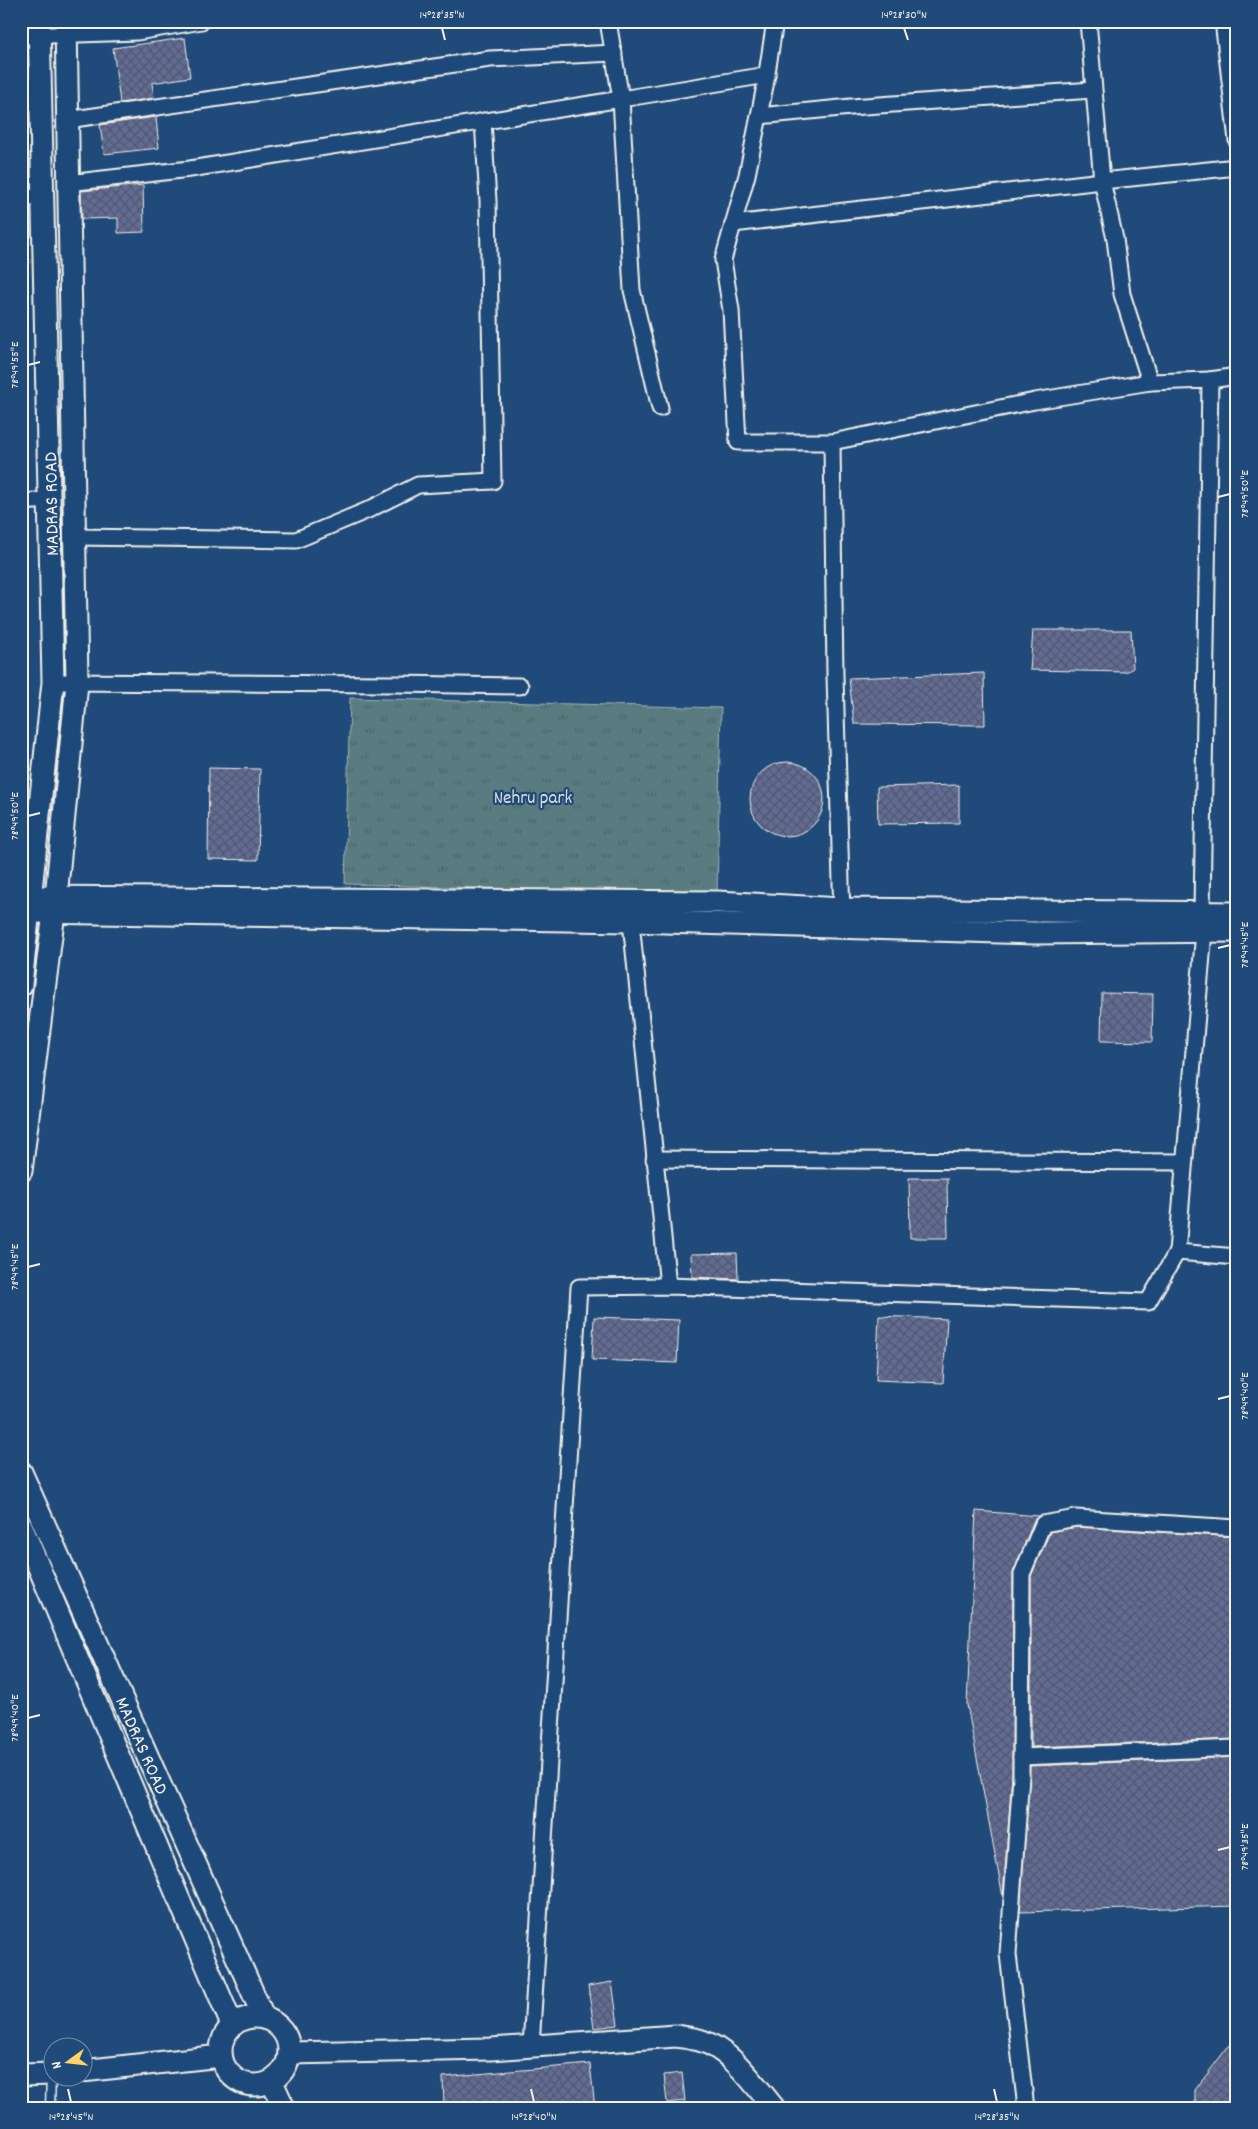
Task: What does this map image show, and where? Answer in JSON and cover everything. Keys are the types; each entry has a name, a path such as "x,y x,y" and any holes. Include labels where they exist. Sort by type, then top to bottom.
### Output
{"main road":[{"path":"21,1171 55,905 77,683 66,28"},
{"name":"MADRAS ROAD","path":"21,985 53,682 43,196 33,31"},
{"path":"31,904 630,911 718,902 842,918 1203,922 1237,931"},
{"path":"1203,922 1237,913"},
{"name":"MADRAS ROAD","path":"21,1472 264,2018"},
{"path":"21,1525 232,2025"},
{"path":"253,2017 264,2018 274,2023 282,2031 288,2042 289,2053 284,2070 272,2082 250,2086 230,2076 221,2056 221,2044 225,2034 232,2025 253,2017"},
{"path":"289,2053 491,2049 676,2036 700,2040 719,2050 737,2065 774,2108"},
{"path":"92,2069 221,2056"},
{"path":"21,2074 42,2074"},
{"path":"272,2082 284,2108"}],"street":[{"path":"33,31 66,28 137,32 202,21"},
{"path":"608,21 621,99 632,290 660,408"},
{"path":"775,21 767,75 747,175 723,260 731,310 738,442 832,442 1036,401 1150,382 1210,380 1237,376"},
{"path":"1088,21 1102,181 1115,239 1122,294 1150,382"},
{"path":"1223,21 1237,141"},
{"path":"67,120 490,59 614,53"},
{"path":"68,183 190,169 767,75"},
{"path":"759,116 851,107 1093,90"},
{"path":"74,537 296,540 368,510 418,484 493,481 488,201 483,121"},
{"path":"733,224 1237,167"},
{"path":"21,199 43,196"},
{"path":"531,2046 579,1287 668,1286 1148,1302 1177,1252 1203,922 1210,380"},
{"path":"832,442 835,676 842,918"},
{"path":"21,502 50,500"},
{"path":"53,682 520,686"},
{"path":"630,911 668,1286"},
{"path":"654,1159 1184,1162"},
{"path":"1177,1252 1237,1257"},
{"path":"1026,2108 1008,1954 1021,1757 1022,1574 1043,1524 1076,1518 1237,1528"},
{"path":"1021,1757 1237,1748"}],"lane":[{"path":"50,2108 51,2086"}],"green space":[{"name":"Nehru park","path":"350,698 721,708 717,895 345,884"}],"building":[{"path":"185,38 190,77 152,83 154,98 120,103 113,48"},
{"path":"156,117 159,148 104,154 100,125"},
{"path":"143,185 144,232 118,233 118,218 82,219 81,191"},
{"path":"1033,630 1131,630 1133,668 1126,672 1030,670"},
{"path":"984,673 985,725 854,724 849,678"},
{"path":"787,762 808,768 818,778 824,799 818,820 808,830 787,836 766,830 756,820 750,799 756,778 766,768"},
{"path":"209,768 260,769 258,860 208,859"},
{"path":"959,785 959,823 878,824 877,787"},
{"path":"1102,993 1153,994 1152,1042 1101,1041"},
{"path":"909,1178 947,1178 948,1238 910,1238"},
{"path":"737,1253 738,1279 692,1277 691,1254"},
{"path":"879,1316 947,1319 943,1383 876,1380"},
{"path":"594,1317 679,1320 677,1363 592,1360"},
{"path":"976,1511 1039,1516 1034,1520 1013,1574 1012,1776 1003,1897 967,1705"},
{"path":"1077,1527 1237,1537 1237,1739 1031,1747 1031,1576 1050,1532"},
{"path":"1237,1757 1237,1906 1020,1912 1030,1766"},
{"path":"612,1982 618,2025 594,2028 588,1986"},
{"path":"1237,2035 1237,2108 1195,2108 1195,2090"},
{"path":"590,2064 595,2108 444,2108 443,2077"},
{"path":"682,2073 685,2101 667,2103 664,2075"}]}
